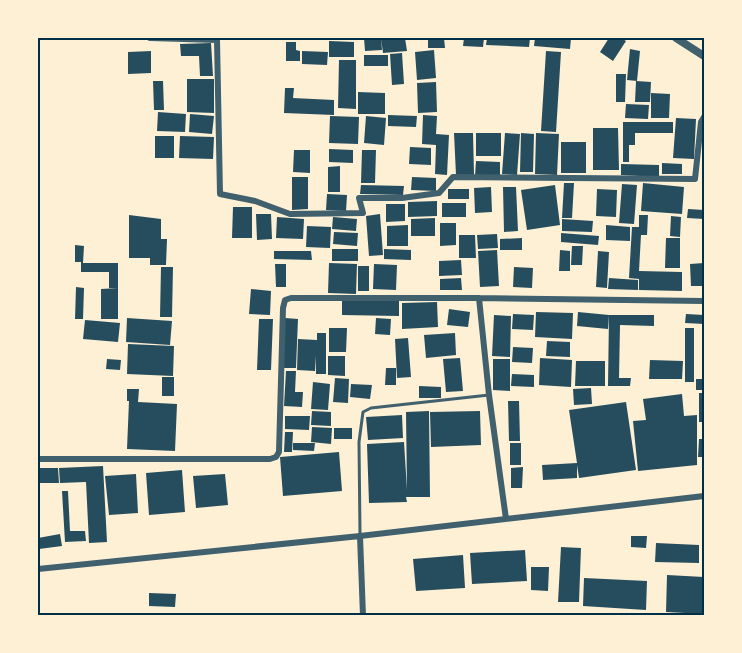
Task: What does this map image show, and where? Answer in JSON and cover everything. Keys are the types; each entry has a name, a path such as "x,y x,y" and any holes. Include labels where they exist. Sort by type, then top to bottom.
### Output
{"street":[{"path":"150,38 217,40 220,194 255,201 290,214 363,213 359,198 402,198 439,193 453,177 694,179 701,122 705,117"},
{"path":"676,38 705,56"},
{"path":"38,459 276,458 279,452 285,300 291,298 705,301"},
{"path":"479,298 489,395 506,519"},
{"path":"38,569 360,536 705,496"},
{"path":"360,536 363,615"}],"lane":[{"path":"360,536 359,442 363,412 371,408 489,395"}],"building":[{"path":"364,38 381,38 382,50 365,51"},
{"path":"381,38 405,38 407,51 383,53"},
{"path":"428,38 444,38 445,48 428,48"},
{"path":"464,38 484,38 483,47 463,46"},
{"path":"487,38 530,38 529,47 486,45"},
{"path":"535,38 571,38 570,49 534,46"},
{"path":"609,38 621,38 626,41 613,61 600,52"},
{"path":"329,41 354,42 354,57 329,57"},
{"path":"286,42 296,42 296,50 300,51 300,61 286,61"},
{"path":"211,43 213,76 200,76 199,56 181,56 180,44"},
{"path":"630,49 640,51 637,81 627,80"},
{"path":"434,50 436,78 417,80 415,52"},
{"path":"151,51 151,73 128,74 128,52"},
{"path":"302,51 328,52 327,65 302,64"},
{"path":"546,51 561,52 556,132 541,131"},
{"path":"402,53 404,84 392,85 390,54"},
{"path":"364,55 388,55 388,66 364,66"},
{"path":"339,60 356,60 356,109 338,108"},
{"path":"616,74 626,74 625,102 616,102"},
{"path":"187,79 214,79 214,113 187,112"},
{"path":"153,81 163,81 164,110 154,110"},
{"path":"636,81 651,82 650,102 635,102"},
{"path":"436,82 437,112 418,113 417,83"},
{"path":"285,88 294,88 293,98 334,100 334,115 284,113"},
{"path":"358,92 385,93 385,114 358,114"},
{"path":"651,93 670,94 669,118 651,118"},
{"path":"626,104 649,105 648,119 625,118"},
{"path":"158,112 186,114 185,132 157,131"},
{"path":"190,114 214,116 212,134 189,132"},
{"path":"388,115 417,116 416,127 388,126"},
{"path":"423,115 437,116 436,134 449,135 447,175 435,174 436,145 422,144"},
{"path":"330,116 359,117 358,144 329,143"},
{"path":"366,116 386,118 384,145 364,143"},
{"path":"676,118 696,119 694,159 673,158"},
{"path":"623,122 673,122 673,133 635,133 635,145 629,145 629,162 623,162"},
{"path":"593,128 618,128 619,170 593,170"},
{"path":"454,133 473,133 474,175 456,175"},
{"path":"476,133 501,133 501,156 476,156"},
{"path":"505,133 520,134 517,175 502,174"},
{"path":"521,133 534,134 533,172 520,172"},
{"path":"536,133 559,134 557,175 535,174"},
{"path":"155,136 174,136 174,158 155,158"},
{"path":"180,136 214,137 213,159 179,158"},
{"path":"561,142 586,142 586,173 561,173"},
{"path":"410,147 431,148 431,165 409,164"},
{"path":"329,149 353,150 353,163 329,162"},
{"path":"294,150 310,150 310,173 293,172"},
{"path":"362,150 376,150 375,183 361,183"},
{"path":"476,161 500,162 500,177 475,176"},
{"path":"662,163 682,164 682,174 662,174"},
{"path":"621,164 659,165 659,177 621,175"},
{"path":"340,166 340,192 328,192 328,167"},
{"path":"292,177 308,177 308,209 292,210"},
{"path":"412,177 436,178 436,191 411,190"},
{"path":"564,183 574,183 572,218 562,218"},
{"path":"643,183 684,187 682,214 641,211"},
{"path":"622,184 637,185 634,224 619,223"},
{"path":"361,185 404,186 403,195 360,194"},
{"path":"555,185 560,225 527,230 521,190"},
{"path":"491,187 492,212 475,213 474,188"},
{"path":"503,187 516,187 518,231 504,232"},
{"path":"448,189 469,189 469,199 448,199"},
{"path":"597,189 617,190 616,217 596,216"},
{"path":"327,194 347,195 346,211 326,210"},
{"path":"437,201 437,216 408,217 408,202"},
{"path":"442,203 466,203 466,217 442,217"},
{"path":"386,204 405,204 405,221 386,222"},
{"path":"233,207 252,207 252,238 232,238"},
{"path":"688,209 704,210 704,219 687,218"},
{"path":"256,214 271,214 272,239 257,240"},
{"path":"380,214 383,255 369,256 366,216"},
{"path":"129,215 161,219 161,239 167,239 166,265 150,265 150,258 129,258"},
{"path":"639,215 648,215 647,235 641,235 639,271 682,272 682,291 639,290 639,279 629,278 632,227 639,227"},
{"path":"671,216 681,217 680,237 670,236"},
{"path":"277,217 304,219 303,239 276,238"},
{"path":"333,217 357,219 356,231 332,229"},
{"path":"435,218 435,236 411,236 411,219"},
{"path":"562,219 593,221 592,232 562,231"},
{"path":"440,223 456,223 456,245 440,246"},
{"path":"408,225 408,246 387,246 387,226"},
{"path":"606,225 630,227 630,241 606,240"},
{"path":"307,226 331,227 330,248 306,247"},
{"path":"334,232 358,233 357,246 333,244"},
{"path":"561,233 599,236 598,245 561,242"},
{"path":"497,234 498,248 478,249 477,235"},
{"path":"459,235 475,235 476,258 459,258"},
{"path":"522,238 522,250 500,250 500,239"},
{"path":"666,238 680,238 680,268 665,268"},
{"path":"75,245 84,246 83,263 118,263 118,288 109,288 109,272 81,272 81,262 75,262"},
{"path":"572,246 583,246 582,265 571,265"},
{"path":"332,249 358,249 358,261 332,261"},
{"path":"384,249 411,250 411,260 384,259"},
{"path":"497,250 499,286 480,287 478,251"},
{"path":"560,250 570,251 570,271 559,271"},
{"path":"274,251 311,251 312,260 274,259"},
{"path":"598,251 609,252 607,288 596,287"},
{"path":"461,260 462,275 439,276 439,261"},
{"path":"329,263 357,264 356,294 328,293"},
{"path":"704,263 704,286 691,286 690,264"},
{"path":"275,264 286,264 286,287 276,287"},
{"path":"374,264 397,265 396,290 373,289"},
{"path":"358,266 369,266 369,291 358,291"},
{"path":"161,267 173,267 172,317 160,317"},
{"path":"514,267 533,268 532,288 513,287"},
{"path":"461,278 462,290 440,290 440,279"},
{"path":"609,278 638,280 638,290 608,289"},
{"path":"76,287 84,288 83,319 75,319"},
{"path":"118,288 118,319 101,319 101,289"},
{"path":"251,289 271,291 270,315 249,314"},
{"path":"342,301 399,301 399,316 342,315"},
{"path":"437,302 438,327 402,329 402,303"},
{"path":"449,309 470,312 468,327 447,325"},
{"path":"536,312 573,313 572,339 535,337"},
{"path":"578,312 609,315 608,329 577,326"},
{"path":"513,314 534,315 533,330 512,329"},
{"path":"686,314 704,315 704,324 685,323"},
{"path":"494,315 511,316 510,357 492,356"},
{"path":"609,315 654,315 654,326 620,325 619,378 631,378 630,386 608,386"},
{"path":"127,318 172,321 170,345 126,342"},
{"path":"285,318 298,319 296,368 283,368"},
{"path":"376,318 391,319 390,335 375,334"},
{"path":"259,319 273,319 271,370 257,370"},
{"path":"85,320 120,323 118,342 83,339"},
{"path":"329,328 347,328 346,352 329,352"},
{"path":"685,328 694,328 694,382 685,382"},
{"path":"317,333 326,333 326,374 316,374 316,356 315,371 297,370 298,339 317,340"},
{"path":"455,333 456,355 426,358 424,335"},
{"path":"408,338 411,377 397,378 395,339"},
{"path":"547,341 570,342 570,357 546,356"},
{"path":"128,344 174,346 173,376 127,374"},
{"path":"513,347 533,348 532,363 512,362"},
{"path":"328,356 345,356 345,376 328,375"},
{"path":"460,358 463,391 446,392 443,359"},
{"path":"540,358 572,360 571,387 539,385"},
{"path":"107,359 121,360 120,370 106,369"},
{"path":"493,359 510,359 510,391 493,390"},
{"path":"650,360 683,361 682,379 649,379"},
{"path":"576,361 605,361 605,386 575,386"},
{"path":"386,368 396,368 396,385 385,385"},
{"path":"286,371 296,371 295,392 303,392 302,407 284,406"},
{"path":"512,374 534,375 534,387 511,386"},
{"path":"162,377 174,377 174,396 162,396"},
{"path":"335,378 349,379 348,403 333,402"},
{"path":"696,379 704,379 704,390 696,390"},
{"path":"313,382 330,384 328,410 311,409"},
{"path":"351,384 372,385 370,399 350,397"},
{"path":"419,386 441,387 441,398 419,398"},
{"path":"591,388 592,404 574,405 573,389"},
{"path":"127,389 139,389 138,402 177,404 175,451 127,449 129,401 127,401"},
{"path":"699,393 704,393 704,422 699,422"},
{"path":"682,394 684,416 697,415 697,465 638,471 633,421 646,420 643,399"},
{"path":"508,401 519,401 520,441 509,441"},
{"path":"626,402 636,470 579,478 577,465 577,478 543,480 542,465 577,463 569,410"},
{"path":"312,411 331,412 331,426 311,425"},
{"path":"429,411 430,497 406,497 407,502 369,503 367,444 404,442 407,490 406,412"},
{"path":"480,411 481,445 431,447 430,412"},
{"path":"402,415 403,438 368,440 366,417"},
{"path":"285,416 310,416 309,430 285,429"},
{"path":"312,427 332,428 331,444 311,442"},
{"path":"334,428 352,428 352,439 334,439"},
{"path":"285,432 293,432 292,452 284,452"},
{"path":"699,439 704,439 704,457 698,457"},
{"path":"293,443 315,443 314,451 293,450"},
{"path":"510,443 521,443 521,465 510,465"},
{"path":"339,452 342,491 283,496 280,457"},
{"path":"103,466 107,542 89,543 86,482 60,483 59,468"},
{"path":"523,467 522,488 511,488 511,468"},
{"path":"38,468 58,468 59,483 38,483"},
{"path":"182,470 185,512 149,515 146,473"},
{"path":"136,474 138,513 109,515 105,476"},
{"path":"225,474 228,505 196,508 193,476"},
{"path":"62,491 68,491 70,531 85,531 86,541 65,542"},
{"path":"60,534 62,546 39,549 38,538"},
{"path":"631,536 647,536 646,548 631,547"},
{"path":"656,543 699,545 699,563 655,562"},
{"path":"561,547 581,548 579,602 558,602"},
{"path":"525,550 527,581 472,584 470,553"},
{"path":"463,555 465,588 416,591 413,559"},
{"path":"531,567 549,567 548,591 531,590"},
{"path":"667,575 704,577 704,614 666,612"},
{"path":"584,578 647,581 646,610 583,606"},
{"path":"149,593 176,594 175,607 149,606"}]}
